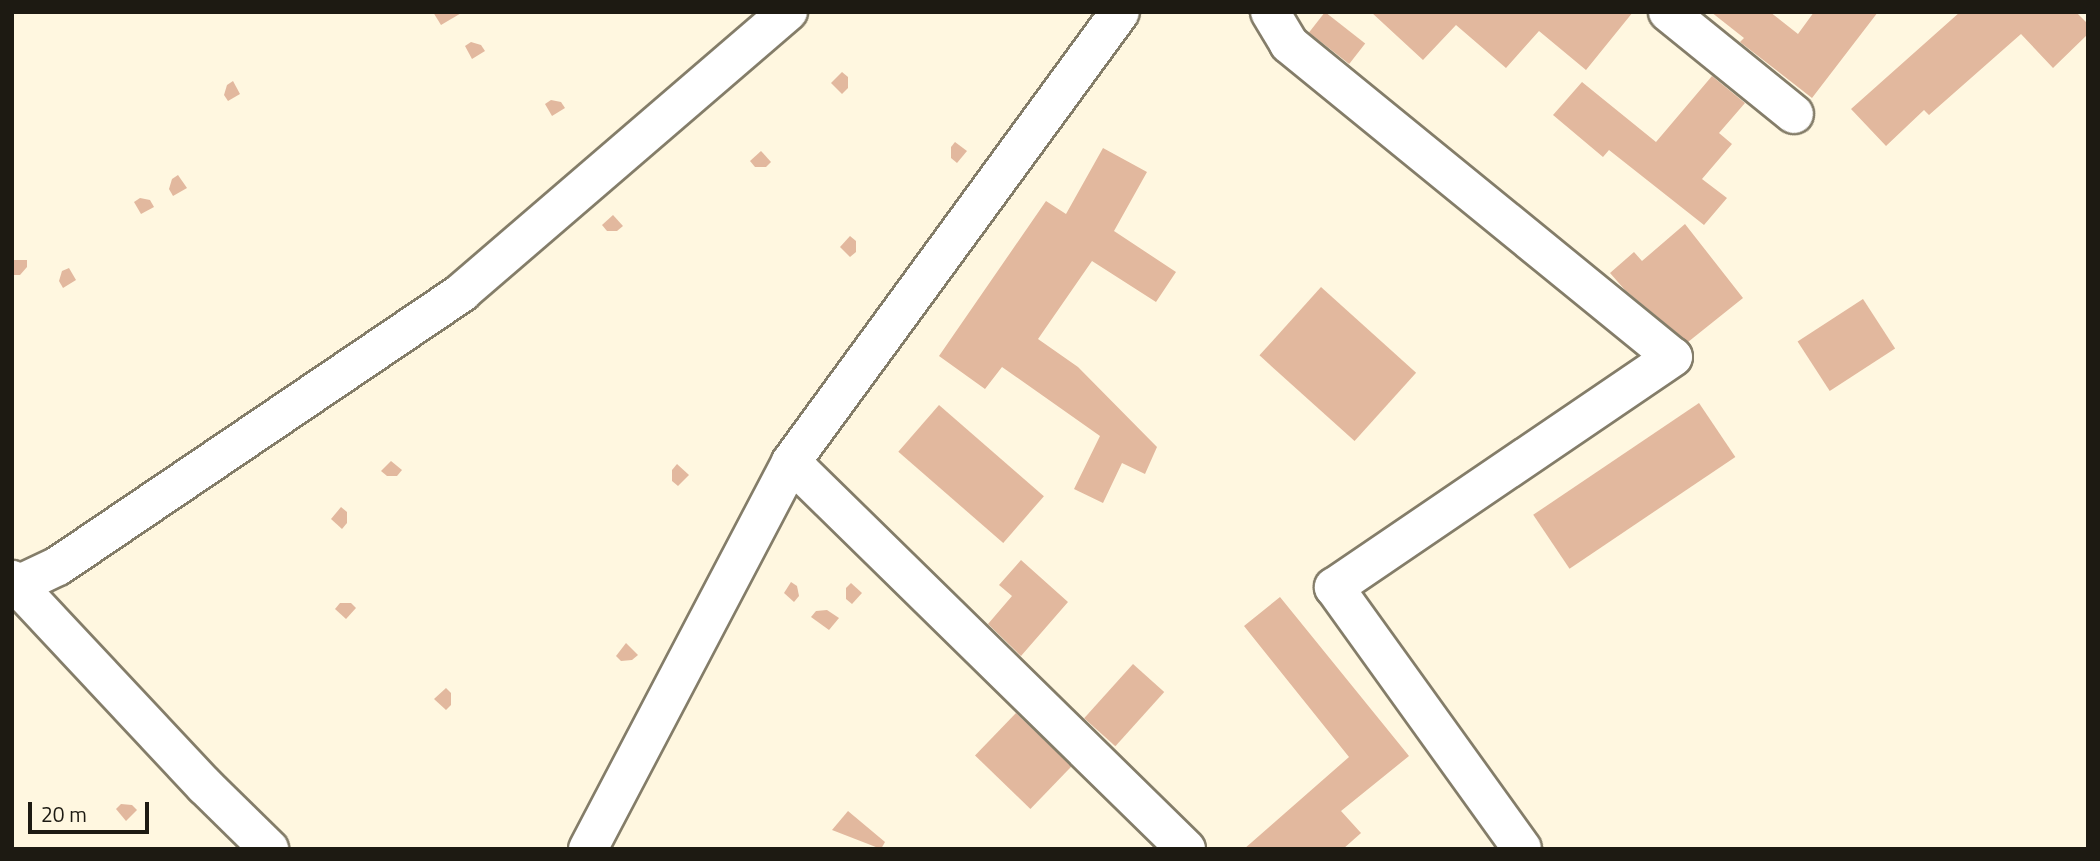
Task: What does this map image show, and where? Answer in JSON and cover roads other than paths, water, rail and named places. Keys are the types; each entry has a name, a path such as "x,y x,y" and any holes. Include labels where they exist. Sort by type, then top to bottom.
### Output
{"street":[{"path":"12,580 18,585 58,566 462,292 788,12"},
{"path":"592,847 790,462 1120,12"},
{"path":"1270,12 1289,44 1673,357 1334,587 1522,849"},
{"path":"1668,12 1794,114"},
{"path":"790,462 1186,849"},
{"path":"12,580 205,786 269,849"}]}
